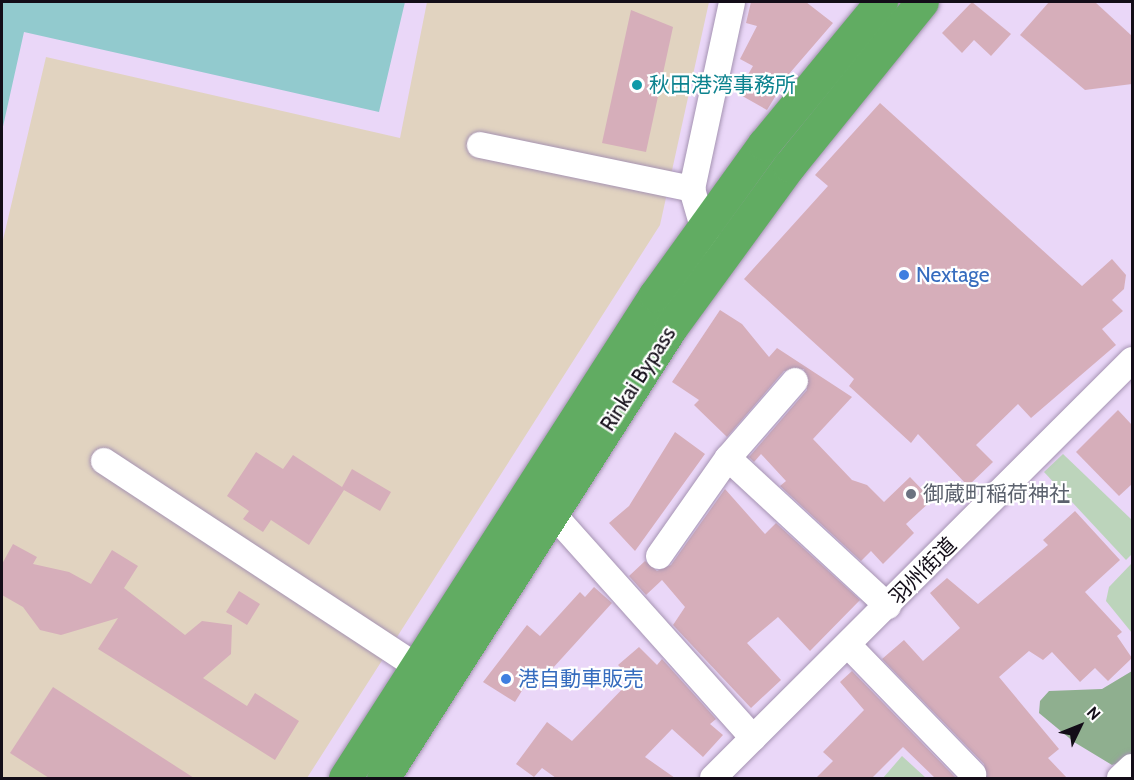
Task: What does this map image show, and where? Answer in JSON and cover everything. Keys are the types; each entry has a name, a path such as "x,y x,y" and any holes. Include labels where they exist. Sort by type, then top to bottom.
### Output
{"highway":[{"name":"Rinkai Bypass","path":"345,778 414,665 655,295 764,144 881,2"},
{"name":"Rinkai Bypass","path":"383,778 552,513 717,261 922,2"}],"street":[{"path":"717,261 702,232 692,189 732,2"},
{"path":"480,145 692,189"},
{"path":"1132,354 1132,362"},
{"name":"羽州街道","path":"712,778 1132,362"},
{"path":"659,556 728,458 795,381"},
{"path":"728,458 888,606"},
{"path":"105,461 414,665"},
{"path":"552,513 753,738"},
{"path":"848,645 973,774"}],"shaded area":[{"path":"2,2 405,2 379,112 24,32 2,131"},
{"path":"427,2 709,2 660,225 307,778 2,778 2,244 46,57 400,138"},
{"path":"1063,454 1132,520 1132,554 1126,560 1044,472"},
{"path":"1132,563 1132,633 1106,601 1109,587"},
{"path":"1132,671 1132,754 1121,762 1112,765 1074,742 1039,713 1040,701 1049,691 1102,689"},
{"path":"902,756 926,778 883,778"}],"building":[{"path":"751,2 806,2 833,23 789,74 767,110 737,93 753,66 740,59 757,26 746,23"},
{"path":"972,2 1011,34 991,56 974,40 962,53 942,33"},
{"path":"1049,2 1095,2 1132,36 1132,84 1085,90 1020,35"},
{"name":"秋田港湾事務所","path":"631,10 673,27 646,152 602,143"},
{"name":"Nextage","path":"880,103 1082,286 1112,259 1126,275 1124,289 1112,300 1123,311 1102,329 1116,345 1031,418 1018,404 976,445 993,462 968,486 918,434 911,443 849,386 854,379 744,279 828,186 815,175"},
{"path":"720,310 742,324 769,357 777,348 852,397 813,439 852,480 867,485 884,502 910,477 932,500 906,524 914,533 883,564 871,551 861,561 780,486 786,481 761,454 754,462 749,457 807,390 804,369 784,371 727,437 694,405 699,400 672,382"},
{"path":"1118,410 1132,425 1132,484 1119,496 1076,452"},
{"path":"675,432 705,454 635,551 609,523 629,506"},
{"path":"256,452 283,469 293,455 342,487 352,469 391,492 380,511 344,490 309,545 271,520 263,532 243,519 249,511 227,496"},
{"path":"725,489 765,534 776,523 860,600 810,651 778,617 747,643 781,680 751,708 673,625 685,607 662,580 646,595 629,576 645,561 657,571 671,565"},
{"path":"1075,511 1120,560 1085,592 1122,632 1117,636 1132,658 1108,681 1095,668 1080,682 1052,652 1043,660 1029,651 999,677 1059,749 1048,758 1067,778 987,778 984,764 882,659 904,640 923,661 960,628 930,593 947,578 978,604 1048,545 1043,540"},
{"path":"13,544 37,557 33,564 69,572 91,584 112,550 138,566 124,588 185,635 202,621 232,625 231,654 203,678 247,706 255,693 299,721 275,760 98,649 118,618 61,635 40,630 23,607 2,595 2,564"},
{"path":"594,587 612,603 542,680 533,673 515,702 483,682 527,625 540,636 580,592 585,597"},
{"path":"239,591 260,604 247,625 226,612"},
{"path":"639,647 657,665 662,659 716,719 710,724 723,735 703,757 672,729 645,757 675,778 556,778 542,768 534,777 516,764 547,722 572,741 632,679 618,665"},
{"path":"852,671 956,778 935,778 903,747 872,778 816,778 833,761 823,752 864,710 840,682"},
{"path":"53,687 194,778 49,778 10,753"}],"place":[{"name":"秋田港湾事務所","path":"637,85"},
{"name":"Nextage","path":"904,275"},
{"name":"御蔵町稲荷神社","path":"911,494"},
{"name":"港自動車販売","path":"506,679"}]}
